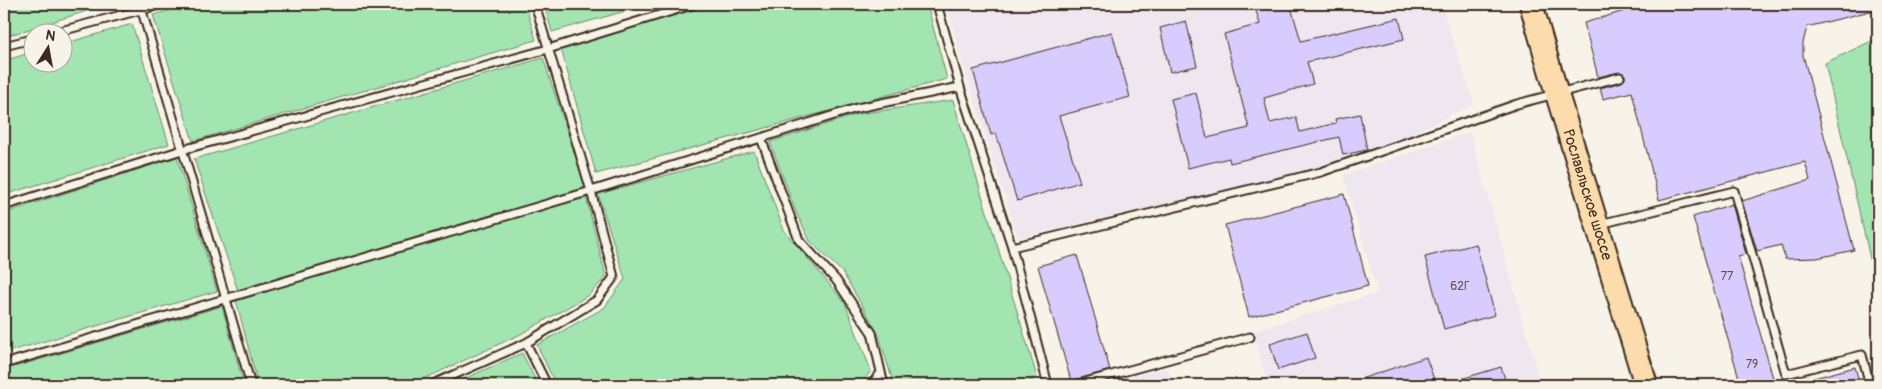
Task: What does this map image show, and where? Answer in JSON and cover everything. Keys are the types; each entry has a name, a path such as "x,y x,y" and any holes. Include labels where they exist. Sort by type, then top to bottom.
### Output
{"main road":[{"name":"Рославльское шоссе","path":"1531,4 1646,385"}],"lane":[{"path":"72,28 141,7 163,4"},
{"path":"430,385 526,343 597,300 614,277 591,191 534,4"},
{"path":"4,206 182,150 548,49 695,4"},
{"path":"937,4 960,87 1012,247 1048,385"},
{"path":"141,7 251,385"},
{"path":"4,46 22,42"},
{"path":"1012,247 1321,172 1517,104 1620,77"},
{"path":"4,364 591,191 856,108 960,87"},
{"path":"761,138 799,240 836,280 872,333 884,385"},
{"path":"1598,224 1734,191 1786,374 1862,354 1870,385"},
{"path":"1075,385 1250,337"},
{"path":"526,343 546,385"},
{"path":"871,385 880,374"}],"shaded area":[{"path":"947,4 1441,4 1474,104 1396,141 1330,165 1018,238 963,65"},
{"path":"1470,132 1541,385 1268,385 1253,331 1378,293 1343,175"},
{"path":"1166,368 1176,385 1099,385"}],"green space":[{"path":"4,4 109,4 52,22 22,22 22,31 4,37"},
{"path":"192,4 525,4 536,40 193,141 153,15"},
{"path":"544,4 650,4 552,32"},
{"path":"711,4 927,4 947,79 596,174 561,49"},
{"path":"132,24 169,144 4,195 4,61 22,55 22,72 72,72 72,41"},
{"path":"1878,38 1878,293 1825,63"},
{"path":"543,58 586,188 238,291 194,159"},
{"path":"953,100 1037,377 1025,385 894,385 878,333 843,273 810,241 796,212 770,142 858,114"},
{"path":"754,151 784,230 845,303 871,371 860,385 556,385 537,345 604,308 625,279 598,194"},
{"path":"177,157 217,291 4,353 4,213"},
{"path":"586,197 606,277 589,295 521,334 411,385 258,385 236,300"},
{"path":"222,306 244,385 4,385 4,370"},
{"path":"522,353 538,385 455,385 455,383"}],"building":[{"path":"1254,4 1290,4 1301,41 1399,18 1404,39 1307,62 1313,84 1264,98 1270,123 1296,117 1300,132 1336,123 1335,119 1360,114 1367,150 1343,155 1339,137 1230,163 1229,158 1188,168 1171,99 1196,93 1207,138 1249,128 1224,34 1260,24"},
{"path":"1648,4 1878,4 1878,9 1807,27 1803,43 1803,55 1854,250 1817,258 1785,259 1781,245 1757,251 1742,201 1810,180 1805,162 1659,200 1632,92 1603,99 1600,88 1622,82 1625,79 1625,75 1619,72 1598,77 1584,23"},
{"path":"1186,21 1197,66 1170,72 1160,28"},
{"path":"1112,32 1130,97 1059,116 1080,182 1017,201 996,133 991,135 973,70"},
{"path":"1344,194 1368,286 1249,317 1225,225"},
{"path":"1732,204 1746,254 1738,256 1775,385 1741,385 1693,217"},
{"path":"1476,244 1495,315 1444,329 1425,257"},
{"path":"1077,255 1110,370 1071,381 1038,266"},
{"path":"1307,332 1315,358 1278,370 1270,344"},
{"path":"1426,357 1436,385 1350,385 1349,383"},
{"path":"1501,367 1507,385 1451,385 1451,382"},
{"path":"1855,367 1860,385 1804,385 1803,381"}]}
